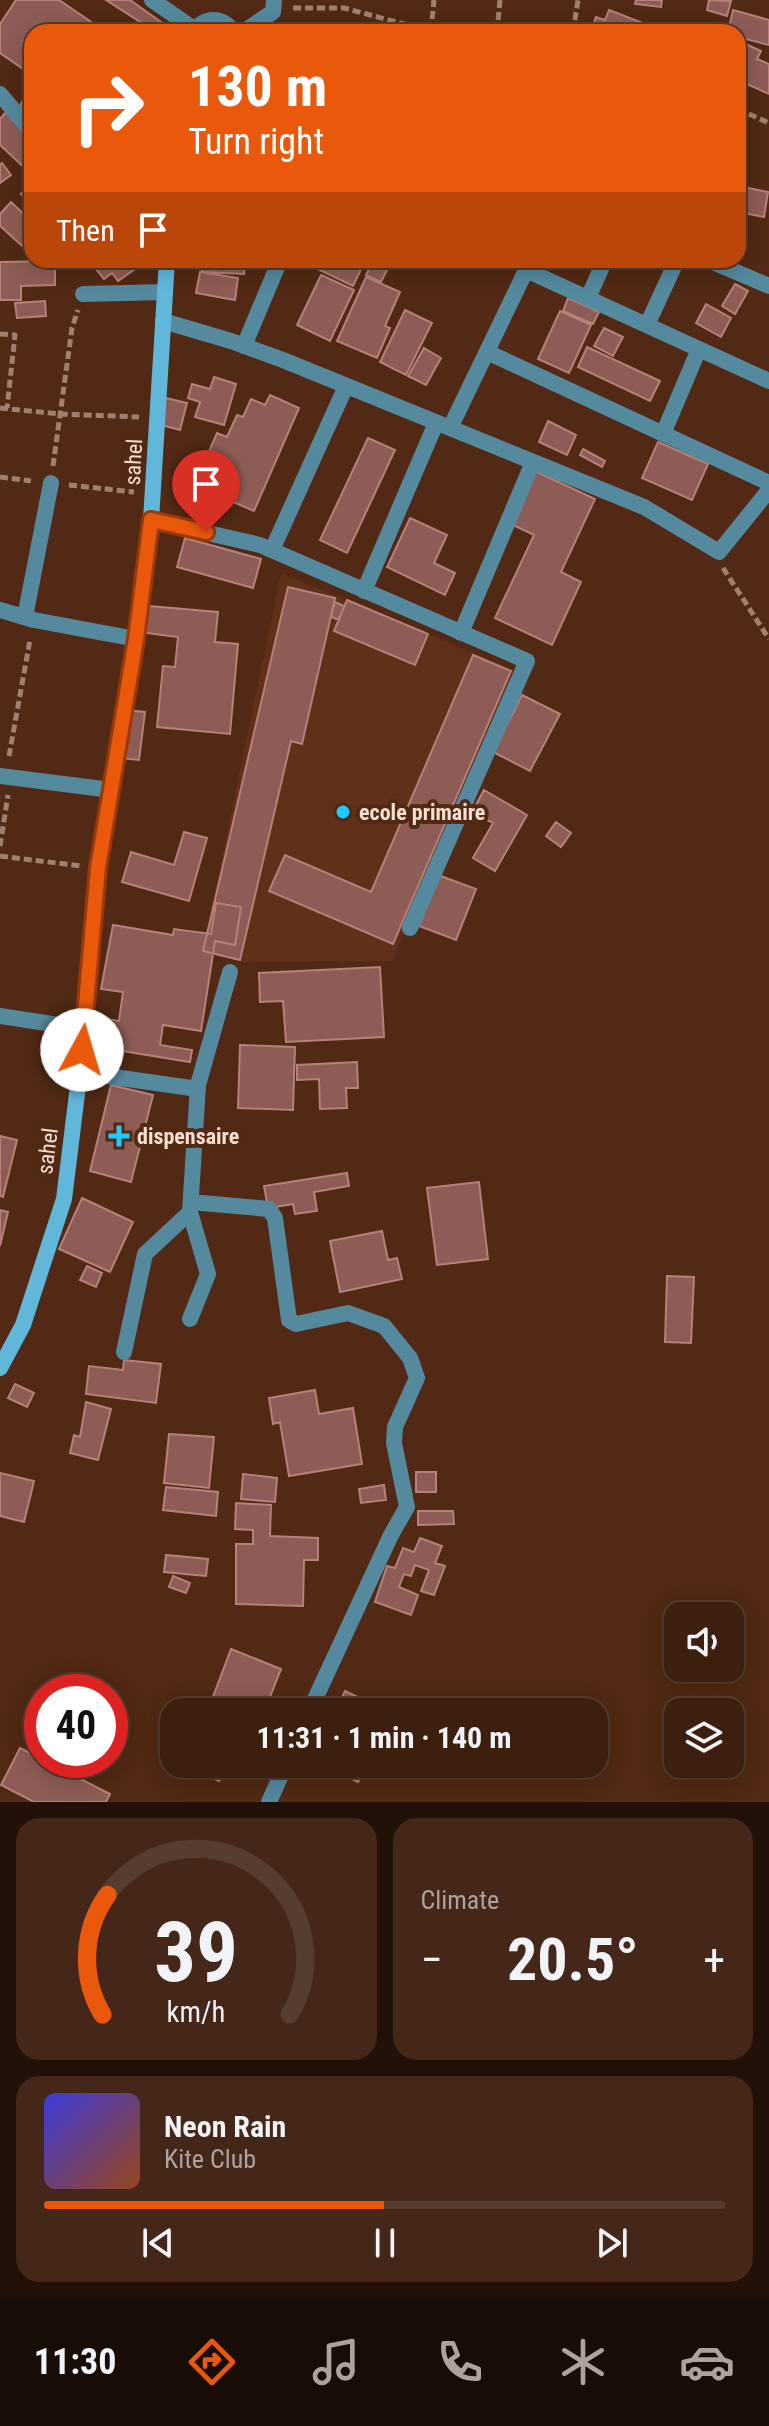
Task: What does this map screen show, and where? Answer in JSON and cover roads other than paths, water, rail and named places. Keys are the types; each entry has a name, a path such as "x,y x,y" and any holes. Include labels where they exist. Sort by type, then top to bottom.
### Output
{"street":[{"path":"152,0 185,24"},
{"path":"252,24 273,6"},
{"path":"201,24 216,19 227,24"},
{"path":"0,94 24,122"},
{"name":"sahel","path":"0,1368 23,1325 64,1199 85,1029 98,868 136,639 151,520 166,268"},
{"path":"244,346 277,268"},
{"path":"364,591 443,426 487,352 528,268"},
{"path":"534,268 588,298 769,381"},
{"path":"588,298 601,268"},
{"path":"647,325 673,268"},
{"path":"727,268 769,286"},
{"path":"83,294 165,292"},
{"path":"163,321 244,346 644,507 719,552 769,490"},
{"path":"663,434 699,349"},
{"path":"487,352 769,483"},
{"path":"272,550 346,386"},
{"path":"461,633 533,462"},
{"path":"30,618 51,483"},
{"path":"151,520 260,545 527,661 410,928"},
{"path":"0,610 136,639"},
{"path":"5,777 111,790"},
{"path":"190,1319 208,1274 190,1207 198,1089 230,972"},
{"path":"0,1016 85,1029"},
{"path":"79,1072 198,1089"},
{"path":"124,1352 145,1254 190,1207 269,1209 275,1218 289,1320 296,1324 348,1313 384,1326 410,1358 417,1378 395,1427 394,1443 407,1507 315,1698"},
{"path":"269,1802 280,1778"}],"place":[{"name":"ecole primaire","path":"343,812"},
{"name":"dispensaire","path":"119,1136"}]}
